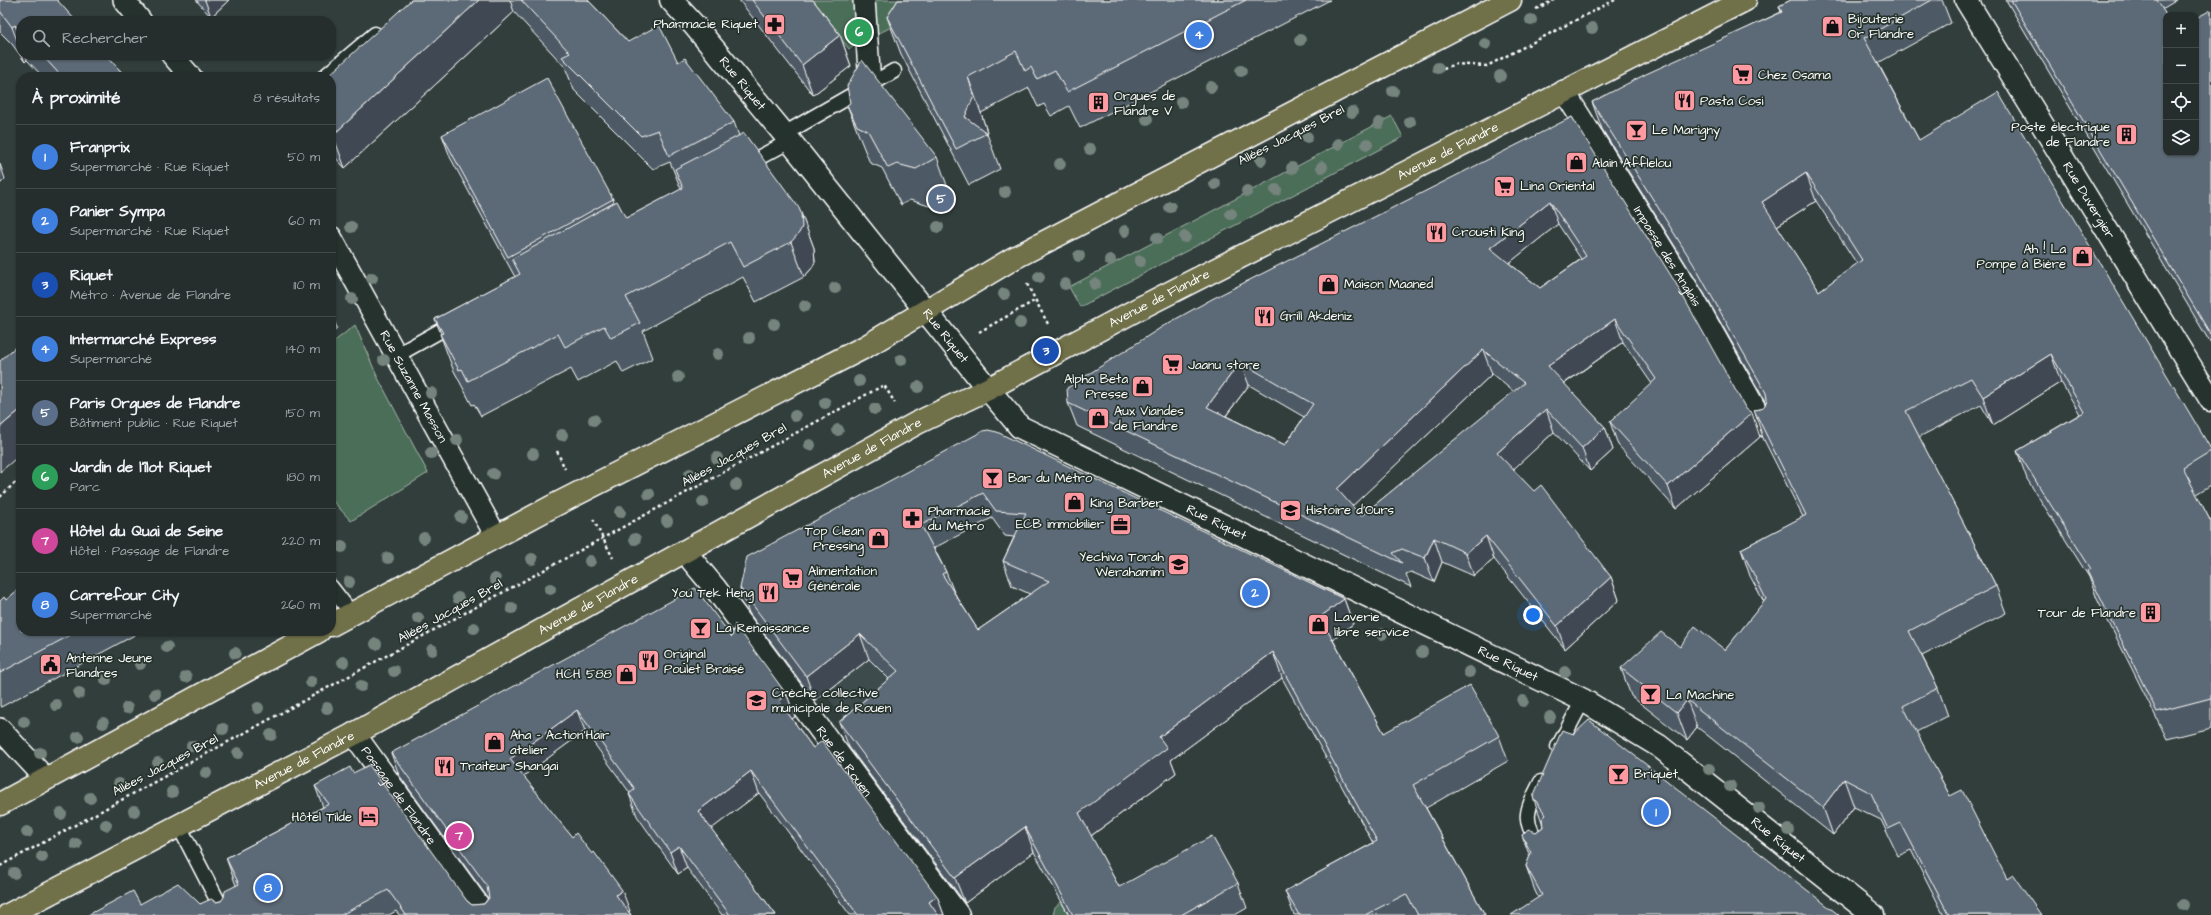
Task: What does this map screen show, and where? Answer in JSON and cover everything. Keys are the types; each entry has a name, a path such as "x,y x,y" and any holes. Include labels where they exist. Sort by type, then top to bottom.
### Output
{"main road":[{"path":"336,622 496,536 865,347 1014,258 1510,0"},
{"name":"Avenue de Flandre","path":"8,915 354,734 917,424 988,389 1118,320 1564,91 1745,0"},
{"path":"0,804 310,636"}],"street":[{"path":"124,0 138,16"},
{"name":"Rue Riquet","path":"671,0 787,137 1020,427 1582,700 1659,746 1873,915"},
{"path":"864,0 870,84"},
{"name":"Rue Duvergier","path":"1966,0 2211,400"},
{"path":"176,60 187,72"},
{"name":"Impasse des Anglais","path":"1564,91 1694,298 1765,426"},
{"name":"Rue Suzanne Masson","path":"336,246 496,536"},
{"name":"Rue de Rouen","path":"685,552 715,588 958,915"},
{"path":"0,729 46,779"},
{"name":"Passage de Flandre","path":"354,734 485,915"}],"lane":[{"path":"330,72 385,26"},
{"path":"731,172 870,84 894,71"},
{"path":"397,355 471,314"},
{"path":"336,593 352,614"},
{"path":"1544,849 1532,834 1526,822 1529,808 1582,700"},
{"path":"179,826 225,915"}],"path":[{"path":"1433,74 1454,64 1487,66 1616,0"},
{"path":"1026,281 1050,328"},
{"path":"974,335 1036,300"},
{"name":"Allées Jacques Brel","path":"0,866 884,385 898,408"},
{"path":"557,451 566,470"},
{"path":"0,497 16,481"},
{"path":"593,519 614,561"}],"shaded area":[{"path":"869,659 907,696 858,738 825,693"}],"green space":[{"path":"810,0 909,0 916,14 849,49"},
{"path":"1392,116 1403,137 1080,307 1069,287"},
{"path":"355,325 377,376 428,473 351,521 336,504 336,340"},
{"path":"1061,902 1069,915 1053,915 1055,907"}],"building":[{"path":"0,0 57,0 71,16 16,16 16,26 15,25 12,27 0,11"},
{"path":"411,0 479,0 336,132 336,72 332,72"},
{"path":"521,0 588,0 628,42 659,25 678,62 685,58 734,122 669,156 658,130 641,136 562,57 570,53"},
{"path":"752,0 813,0 840,35 802,65"},
{"path":"898,0 1246,0 1067,92 1055,70 1037,79 1031,67 1025,71 1016,51 968,77 974,96 965,117 987,133 956,149 887,17"},
{"path":"1791,0 1932,0 1864,38 1919,140 1998,92 2211,449 2211,451 2183,468 2211,522 2211,698 2157,712 2087,571 2091,569 2017,451 2084,412 2051,354 1983,397 1971,378 1906,411 1996,586 1909,631 1938,688 1903,706 1950,796 1962,790 2007,879 2013,875 2041,915 1949,915 1901,823 1888,829 1871,793 1844,779 1823,807 1687,700 1677,713 1621,668 1661,632 1680,647 1695,626 1725,650 1766,599 1741,549 1806,515 1754,410 1761,409 1765,405 1767,399 1766,393 1694,265 1592,102 1646,74 1782,12 1779,6","holes":["1806,173 1862,260 1819,291 1762,202"]},
{"path":"2011,0 2157,0 2164,12 2163,156 2199,156 2199,16 2211,10 2211,335"},
{"path":"47,60 111,60 121,72 57,72"},
{"path":"862,60 937,157 916,169 897,164 888,168 868,131 857,126 847,105 850,103 847,86"},
{"path":"547,78 613,199 508,257 442,135"},
{"path":"1572,117 1675,282 1746,409 1752,413 1668,486 1610,422 1656,379 1615,319 1548,366 1605,427 1582,448 1546,409 1497,453 1534,491 1541,485 1611,577 1557,626 1486,536 1466,553 1434,538 1425,558 1402,549 1393,553 1402,563 1068,403 1067,388 1165,325 1212,299","holes":["1550,201 1586,256 1540,288 1490,248","1483,350 1524,383 1361,516 1337,489","1240,362 1313,404 1285,445 1207,407"]},
{"path":"744,133 799,208 802,227 791,242 743,267 730,242 626,297 640,323 611,338 604,326 565,347 558,334 468,381 462,369 459,370 440,334 443,333 435,319 520,274 512,259 617,201 626,218 683,188 675,169"},
{"path":"16,347 16,413 0,427 0,361"},
{"path":"988,430 997,432 1344,599 1320,617 1384,733 1470,685 1499,736 1413,785 1485,915 1418,915 1406,894 1365,915 1299,915 1285,891 1377,841 1273,652 1159,737 1167,748 1079,813 1119,887 1212,836 1238,883 1181,915 1073,915 1025,827 955,878 839,722 898,671 860,634 806,676 740,588 747,557 983,431","holes":["983,493 996,511 1026,513 1003,561 1049,581 978,630 942,574 946,572 921,525"]},
{"path":"695,588 732,637 735,624 787,695 779,701 813,748 822,741 937,896 929,902 938,915 858,915 751,771 698,811 776,915 730,915 679,846 670,852 629,794 635,789 577,710 510,759 572,837 576,833 592,854 594,852 622,890 616,895 631,915 406,915 388,890 341,915 88,915 133,891 140,904 178,883 200,904 211,899 216,902 221,901 224,897 225,891 239,884 226,858 329,804 315,786 350,767 353,773 369,765 467,901 472,905 484,904 489,898 487,886 391,753"},
{"path":"16,591 16,636 69,636 0,673 0,601 4,597 6,600"},
{"path":"1589,720 1839,915 1511,915 1542,895 1526,866 1531,853 1522,835 1528,829 1536,832 1543,827 1542,819 1546,815 1533,797 1562,730 1574,734"}],"place":[{"name":"Pharmacie Riquet","path":"774,24"},
{"name":"Bijouterie Or Flandre","path":"1832,26"},
{"name":"Jardin de l'îlot Riquet","path":"859,32"},
{"name":"Intermarché Express","path":"1199,35"},
{"name":"Chez Osama","path":"1743,75"},
{"name":"Pasta Cosi","path":"1685,101"},
{"name":"Orgues de Flandre V","path":"1099,103"},
{"name":"Le Marigny","path":"1636,130"},
{"name":"Poste électrique de Flandre","path":"2126,134"},
{"name":"Alain Afflelou","path":"1576,163"},
{"name":"Lina Oriental","path":"1504,186"},
{"name":"Paris Orgues de Flandre","path":"941,199"},
{"name":"Crousti King","path":"1436,232"},
{"name":"Ah ! La Pompe à Bière","path":"2082,256"},
{"name":"Maison Maaned","path":"1329,284"},
{"name":"Grill Akdeniz","path":"1265,316"},
{"name":"Riquet","path":"1046,351"},
{"name":"Jaanu store","path":"1173,365"},
{"name":"Alpha Beta Presse","path":"1143,386"},
{"name":"Aux Viandes de Flandre","path":"1099,418"},
{"name":"Bar du Métro","path":"992,478"},
{"name":"King Barber","path":"1074,503"},
{"name":"Histoire d'Ours","path":"1290,510"},
{"name":"Pharmacie du Métro","path":"913,518"},
{"name":"ECB immobilier","path":"1120,524"},
{"name":"Top Clean Pressing","path":"879,538"},
{"name":"Yechiva Torah Werahamim","path":"1179,564"},
{"name":"Alimentation Générale","path":"793,578"},
{"name":"You Tek Heng","path":"769,593"},
{"name":"Panier Sympa","path":"1255,593"},
{"name":"Tour de Flandre","path":"2151,613"},
{"name":"Laverie libre service","path":"1319,624"},
{"name":"La Renaissance","path":"700,628"},
{"name":"Original Poulet Braisé","path":"648,661"},
{"name":"Antenne Jeune Flandres","path":"50,665"},
{"name":"HCH 588","path":"627,674"},
{"name":"La Machine","path":"1651,695"},
{"name":"Crèche collective municipale de Rouen","path":"757,700"},
{"name":"Aha - Action'Hair atelier","path":"494,742"},
{"name":"Traiteur Shangai","path":"445,766"},
{"name":"Briquet","path":"1619,774"},
{"name":"Franprix","path":"1656,812"},
{"name":"Hôtel Tilde","path":"368,817"},
{"name":"Hôtel du Quai de Seine","path":"459,836"},
{"name":"Carrefour City","path":"268,888"}]}
